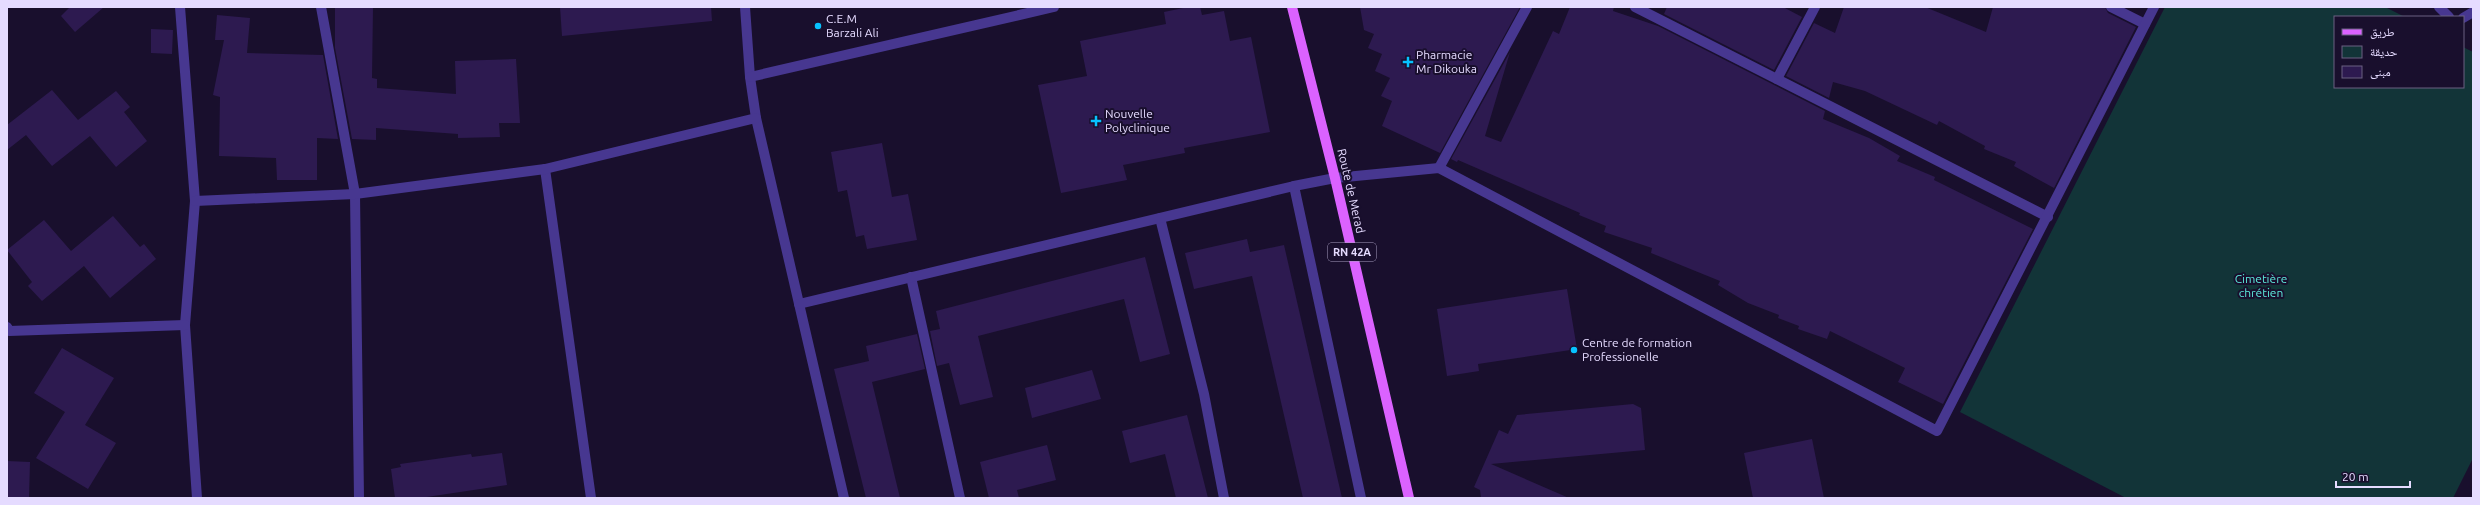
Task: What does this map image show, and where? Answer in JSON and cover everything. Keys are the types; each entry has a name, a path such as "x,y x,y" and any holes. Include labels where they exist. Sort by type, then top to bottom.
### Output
{"main road":[{"name":"Route de Merad","path":"1292,7 1335,178 1409,498"}],"street":[{"path":"180,7 195,201 185,326 197,498"},
{"path":"321,7 354,194 359,498"},
{"path":"745,7 750,77 756,118 844,498"},
{"path":"750,77 1054,7"},
{"path":"1439,168 1527,7"},
{"path":"1635,7 2048,217"},
{"path":"1777,80 1815,7"},
{"path":"2111,7 2145,24"},
{"path":"799,304 1294,186 1335,178 1439,168 1937,431 2048,217 2154,7"},
{"path":"2438,7 2448,16"},
{"path":"195,201 354,194 545,169 756,118"},
{"path":"545,169 590,498"},
{"path":"1294,186 1361,498"},
{"path":"1160,218 1204,394 1224,498"},
{"path":"911,277 960,498"},
{"path":"7,327 9,332 185,326"}],"green space":[{"name":"Cimetière chrétien","path":"2165,7 2385,7 2403,16 2334,16 2334,88 2464,88 2464,48 2473,52 2473,458 2453,498 2126,498 1960,412"}],"building":[{"path":"70,7 104,7 75,32 61,16"},
{"path":"335,7 373,7 372,78 377,79 377,88 456,94 455,61 516,59 520,123 499,123 500,137 458,138 458,134 376,128 376,140 352,139 335,48"},
{"path":"560,7 711,7 712,21 562,36"},
{"path":"1188,7 1200,7 1202,15 1224,11 1230,41 1251,37 1270,132 1184,148 1185,153 1123,165 1127,180 1061,193 1038,85 1087,76 1080,41 1166,24 1164,12"},
{"path":"1360,7 1520,7 1440,153 1382,126 1392,101 1381,96 1390,78 1375,71 1382,54 1368,48 1374,34 1364,30"},
{"path":"1570,7 1614,7 1613,11 1658,26 1825,111 1823,119 1869,138 1900,156 1897,161 1935,177 1934,180 2033,229 1943,404 1898,382 1905,368 1830,331 1827,339 1798,329 1799,326 1778,318 1779,315 1748,303 1718,285 1720,281 1651,253 1652,248 1604,232 1606,226 1579,215 1580,213 1458,160 1457,162 1451,159 1510,52 1485,136 1501,142 1553,31 1559,34"},
{"path":"1667,7 1783,7 1802,17 1774,70 1664,14"},
{"path":"1844,7 1925,7 1986,32 1993,7 2105,7 2108,13 2136,27 2054,188 2014,166 2016,162 1984,149 1985,146 1939,121 1937,125 1865,91 1833,82 1829,98 1786,76 1814,23 1835,33"},
{"path":"217,15 250,18 247,53 323,55 338,139 317,138 317,180 277,180 276,158 219,156 220,97 213,95 224,40 215,40"},
{"path":"151,29 173,30 172,54 151,53"},
{"path":"52,90 78,120 116,91 130,107 124,112 147,141 116,167 90,136 52,166 26,135 7,150 7,125"},
{"path":"882,143 892,197 908,194 917,240 867,249 864,235 856,237 847,190 838,192 831,152"},
{"path":"113,216 140,247 144,244 156,259 110,298 84,266 42,301 28,286 32,282 7,250 44,220 71,251"},
{"path":"1247,239 1250,252 1284,245 1342,498 1303,498 1252,276 1194,289 1185,253"},
{"path":"1145,257 1170,354 1140,362 1124,299 978,336 993,397 960,405 949,363 937,366 930,331 940,329 936,311"},
{"path":"1567,289 1577,349 1478,364 1479,371 1447,376 1437,309"},
{"path":"917,334 925,369 872,382 900,498 866,498 834,369 869,361 866,346"},
{"path":"62,348 114,378 85,425 116,443 88,489 36,458 65,412 34,393"},
{"path":"1092,370 1101,399 1032,418 1025,388"},
{"path":"1633,404 1641,408 1645,450 1491,464 1569,498 1481,498 1480,490 1474,487 1499,430 1508,434 1517,415"},
{"path":"1187,415 1208,498 1176,498 1165,454 1130,463 1122,431"},
{"path":"1812,439 1824,498 1753,498 1744,453"},
{"path":"1047,445 1056,480 1017,490 1019,498 989,498 980,462"},
{"path":"502,453 507,485 420,498 395,498 391,469 401,467 400,464 471,454 472,457"},
{"path":"7,461 30,462 29,498 7,498"}],"place":[{"name":"C.E.M Barzali Ali","path":"818,26"},
{"name":"Pharmacie Mr Dikouka","path":"1408,62"},
{"name":"Nouvelle Polyclinique","path":"1096,121"},
{"name":"Centre de formation Professionelle","path":"1574,350"}]}
